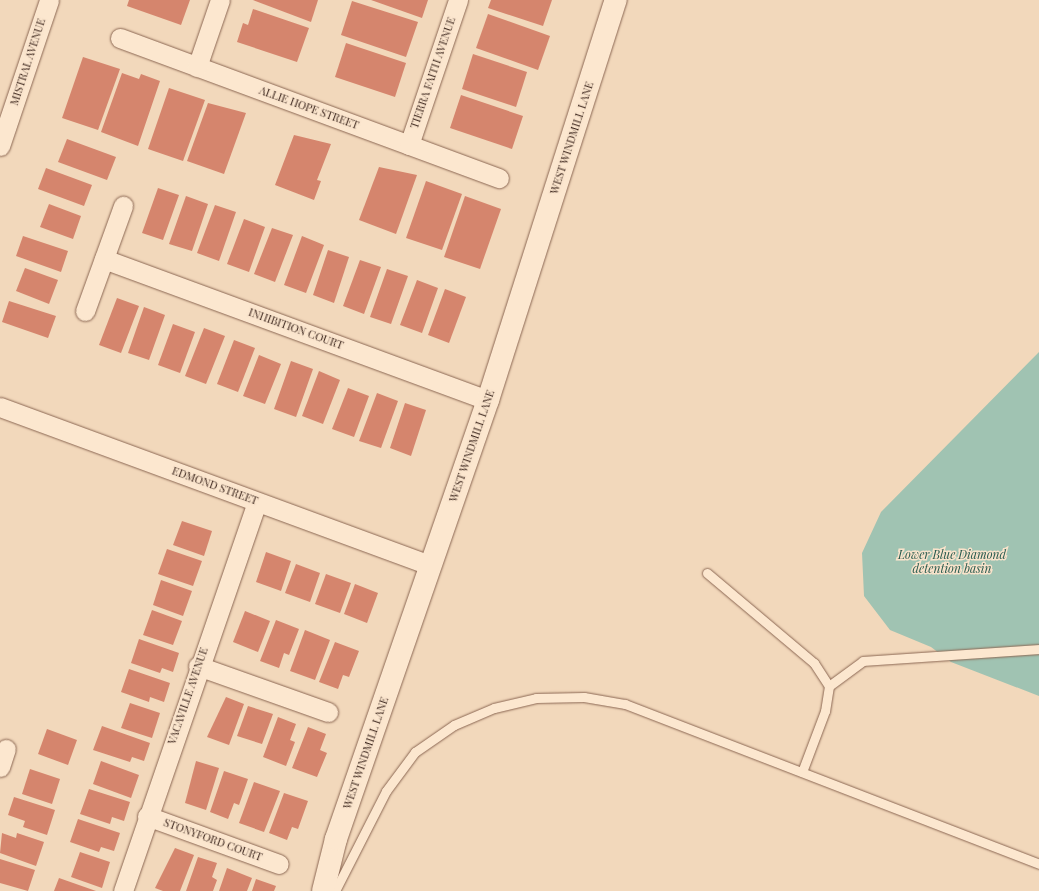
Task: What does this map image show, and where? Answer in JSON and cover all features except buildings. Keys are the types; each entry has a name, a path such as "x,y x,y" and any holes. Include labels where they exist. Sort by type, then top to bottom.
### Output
{"street":[{"name":"MISTRAL AVENUE","path":"0,146 49,0"},
{"path":"197,67 220,0"},
{"name":"TIERRA FAITH AVENUE","path":"409,145 458,0"},
{"name":"WEST WINDMILL LANE","path":"323,891 336,839 488,400 616,0"},
{"name":"ALLIE HOPE STREET","path":"120,38 499,178"},
{"path":"85,311 123,206"},
{"name":"INHIBITION COURT","path":"104,259 488,400"},
{"name":"EDMOND STREET","path":"0,407 431,566"},
{"name":"VACAVILLE AVENUE","path":"123,891 198,666 257,502"},
{"path":"198,666 328,712"},
{"path":"0,767 6,749"},
{"name":"STONYFORD COURT","path":"147,816 279,864"}],"lane":[{"path":"707,573 814,663 829,686 825,711 802,772"},
{"path":"829,686 863,661 1039,649"},
{"path":"335,891 386,791 415,752 454,725 494,708 536,698 584,697 625,704 1039,864"}],"water":[{"name":"Lower Blue Diamond detention basin","path":"1039,352 1039,696 951,662 931,647 890,630 864,596 862,553 881,512"}]}
